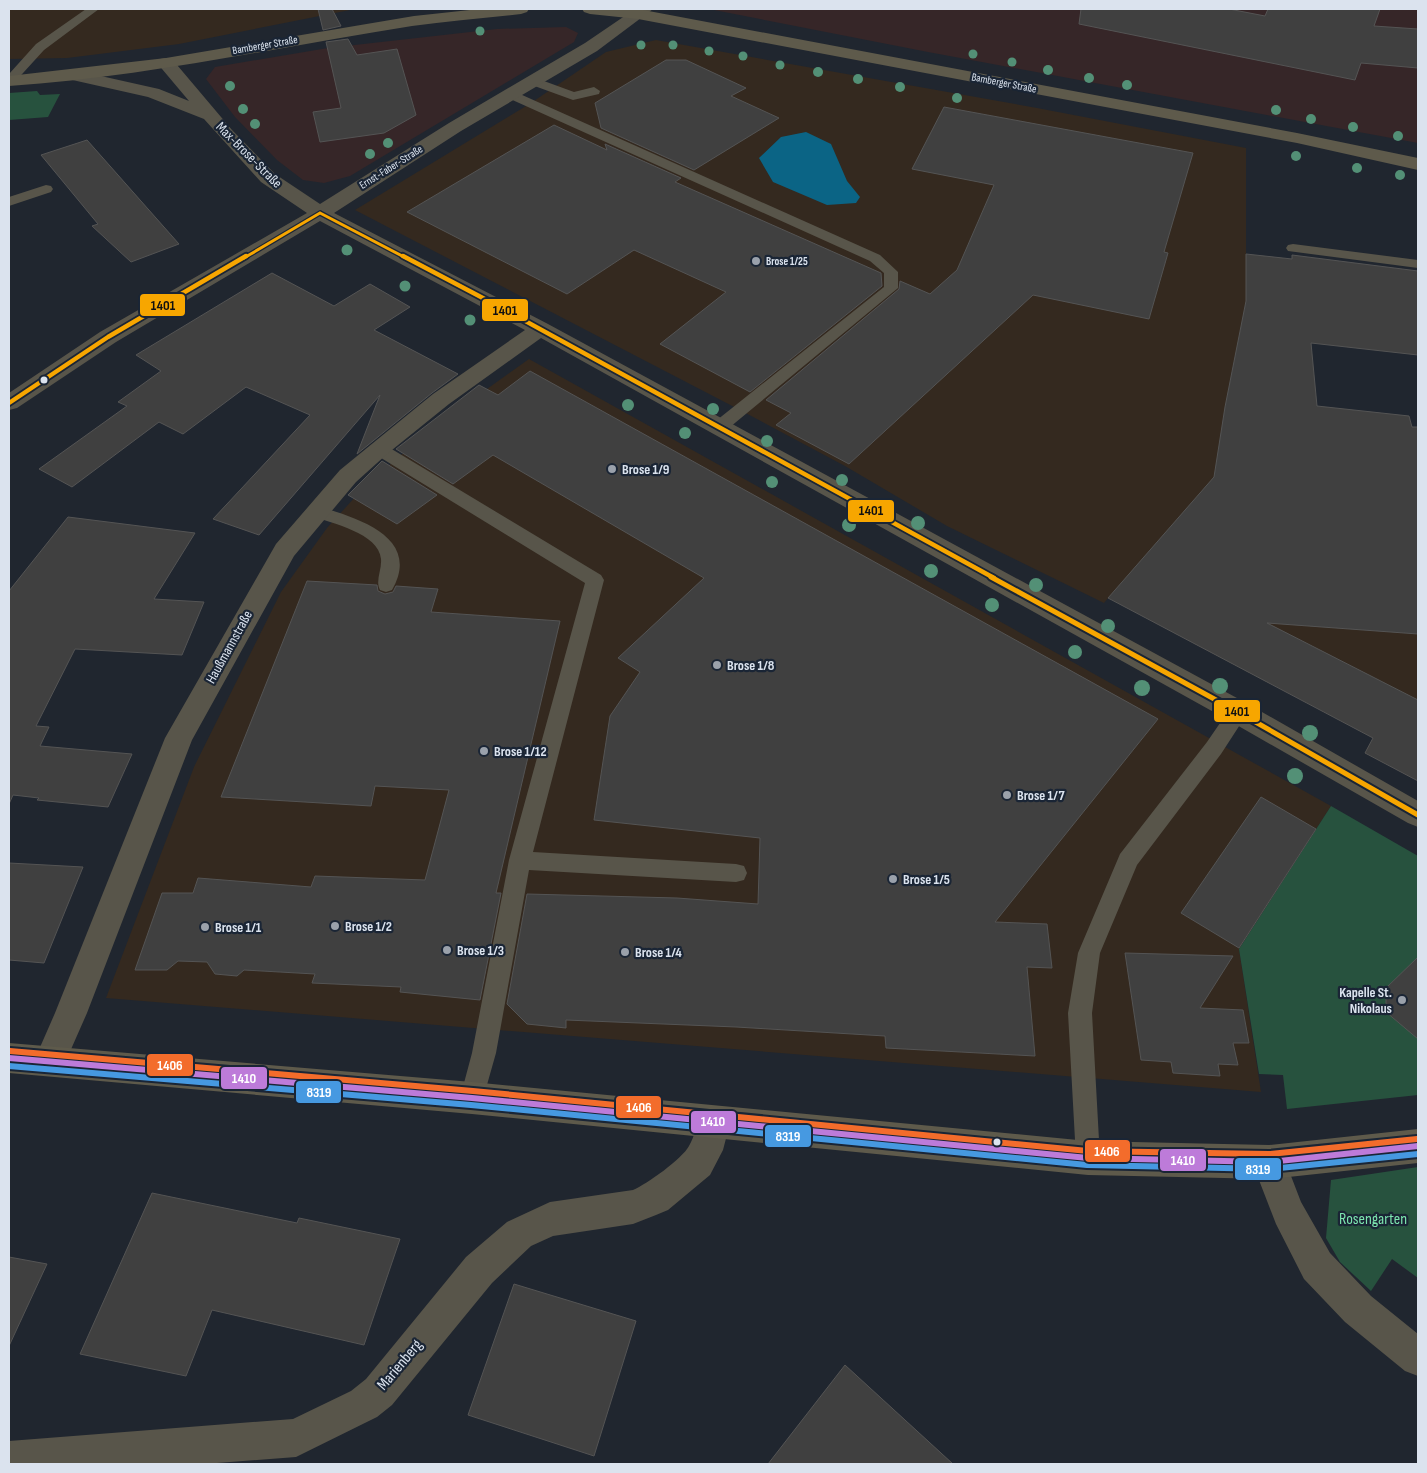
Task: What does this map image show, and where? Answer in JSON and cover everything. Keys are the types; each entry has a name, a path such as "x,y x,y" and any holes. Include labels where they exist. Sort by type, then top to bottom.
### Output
{"street":[{"name":"Bamberger Straße","path":"9,81 166,63 414,21 520,9"},
{"name":"Bamberger Straße","path":"590,9 641,11 1297,138 1418,164"},
{"name":"Ernst-Faber-Straße","path":"9,402 108,337 320,213 511,94 591,47 641,11"},
{"name":"Max-Brose-Straße","path":"166,63 211,116 268,178 320,213 540,329 1238,712 1418,816"},
{"name":"Max-Brose-Straße","path":"74,75 153,93 211,116"},
{"name":"Haußmannstraße","path":"50,1061 71,1013 179,738 285,550 348,476 379,449 441,399 540,329"},
{"path":"9,1058 472,1098 713,1123 1088,1158 1269,1162 1418,1146"},
{"name":"Marienberg","path":"9,1460 296,1438 364,1404 379,1392 479,1270 519,1234 550,1219 633,1207 656,1198 698,1163 706,1150 713,1123"},
{"path":"1269,1162 1288,1212 1318,1266 1358,1309 1418,1358"}],"lane":[{"path":"9,81 40,47 93,9"},
{"path":"533,81 573,96 594,91"},
{"path":"511,94 875,258 891,272 891,288 718,428"},
{"path":"9,202 46,189"},
{"path":"1293,248 1418,264"},
{"path":"379,449 595,580 520,860 484,1053 472,1098"},
{"path":"317,512 368,530 383,542 390,556 390,568 386,585"},
{"path":"1088,1158 1080,1013 1089,953 1128,860 1214,748 1238,712"},
{"path":"520,860 736,874"}],"shaded area":[{"path":"9,9 355,9 179,44 67,58 9,59"},
{"path":"709,9 1418,9 1418,143 928,52"},
{"path":"566,27 578,33 574,42 350,176 324,183 303,180 277,160 235,117 206,79 215,67 328,48 497,29"},
{"path":"656,40 1037,108 1246,148 1246,301 1225,407 1214,477 1297,546 1418,558 1418,781 1365,753 1373,738 1108,598 1104,603 947,526 845,466 355,210 531,103 606,52"},
{"path":"529,359 1331,806 1239,949 1261,1092 106,998 194,767 281,592 327,528 366,485 434,427"}],"green space":[{"path":"37,91 40,95 60,94 48,117 9,120 9,93"},
{"path":"1331,806 1418,856 1418,1095 1287,1109 1283,1075 1259,1074 1239,949"},
{"name":"Rosengarten","path":"1418,1167 1418,1278 1392,1259 1371,1291 1340,1262 1326,1238 1331,1180"}],"water":[{"path":"806,132 831,144 847,181 860,197 856,203 827,205 773,182 759,158 781,137"}],"building":[{"path":"318,9 332,9 341,26 323,30"},
{"path":"1081,9 1229,9 1265,16 1268,9 1380,9 1374,26 1418,29 1418,68 1361,63 1355,80 1079,24"},
{"path":"348,39 357,55 397,49 416,115 384,133 320,142 313,112 341,108 326,42"},
{"path":"666,60 686,60 746,88 731,96 779,118 694,170 601,128 595,103"},
{"path":"944,107 1193,153 1164,252 1168,253 1149,319 1033,295 849,464 776,425 791,413 766,400 899,289 900,281 930,294 957,270 994,185 912,169"},
{"name":"Brose 1/25","path":"554,125 607,150 605,144 681,178 675,182 881,273 882,286 750,392 660,344 726,292 634,250 567,294 407,212"},
{"path":"87,140 179,244 131,262 92,226 98,224 41,155"},
{"path":"1246,254 1292,259 1292,255 1418,271 1418,355 1311,343 1317,406 1409,416 1412,427 1418,427 1418,634 1267,623 1418,700 1418,781 1365,753 1373,738 1108,598 1214,477 1225,407 1246,301"},
{"path":"272,273 334,306 370,284 410,307 374,330 458,374 357,454 380,395 259,535 213,519 310,415 246,387 183,434 159,422 72,487 39,469 127,406 118,402 161,371 136,355"},
{"path":"530,371 1158,719 995,922 1047,924 1052,968 1027,967 1035,1056 886,1048 885,1036 736,1027 566,1020 566,1028 527,1024 507,1004 527,894 677,898 758,904 760,838 594,820 610,716 640,672 618,658 704,578 493,455 453,484 396,449 479,385 498,395"},
{"path":"382,461 437,495 397,524 348,495"},
{"path":"68,517 195,533 154,599 204,602 182,655 75,649 36,726 49,727 40,746 132,754 108,807 37,800 39,798 13,795 9,804 9,591"},
{"path":"307,581 377,585 378,591 385,594 393,592 396,586 438,589 431,612 560,621 496,893 501,893 480,1000 400,992 401,987 312,983 315,974 244,970 237,976 215,974 207,962 178,961 167,970 135,970 162,893 193,893 198,878 311,887 315,876 425,880 449,790 375,786 371,806 221,797"},
{"path":"1261,797 1316,829 1239,948 1181,913"},
{"path":"9,863 83,867 44,963 9,960"},
{"path":"1125,953 1233,956 1200,1008 1243,1010 1249,1043 1233,1043 1238,1065 1218,1064 1220,1076 1173,1073 1171,1062 1141,1060"},
{"name":"Kapelle St. Nikolaus","path":"1418,957 1418,1039 1386,1012 1386,988"},
{"path":"152,1193 297,1223 299,1218 400,1239 364,1345 212,1310 186,1376 80,1354"},
{"path":"9,1257 47,1264 9,1346"},
{"path":"514,1284 636,1321 594,1456 468,1415"},
{"path":"845,1365 953,1464 768,1464"}],"transit line":[{"name":"1401","path":"320,213 498,306 1238,712 1418,815"},
{"name":"1401","path":"9,403 108,337 320,213"},
{"name":"1406","path":"10,1051 473,1091 1088,1151 1269,1154 1417,1139"},
{"name":"1410","path":"9,1058 472,1098 1088,1158 1269,1162 1418,1146"},
{"name":"8319","path":"9,1066 471,1105 1087,1165 1269,1169 1418,1154"}],"place":[{"name":"Brose 1/25","path":"756,261"},
{"name":"Brose 1/9","path":"612,469"},
{"name":"Brose 1/8","path":"717,665"},
{"name":"Brose 1/12","path":"484,751"},
{"name":"Brose 1/7","path":"1007,795"},
{"name":"Brose 1/5","path":"893,879"},
{"name":"Brose 1/2","path":"335,926"},
{"name":"Brose 1/1","path":"205,927"},
{"name":"Brose 1/3","path":"447,950"},
{"name":"Brose 1/4","path":"625,952"},
{"name":"Kapelle St. Nikolaus","path":"1402,1000"}]}
